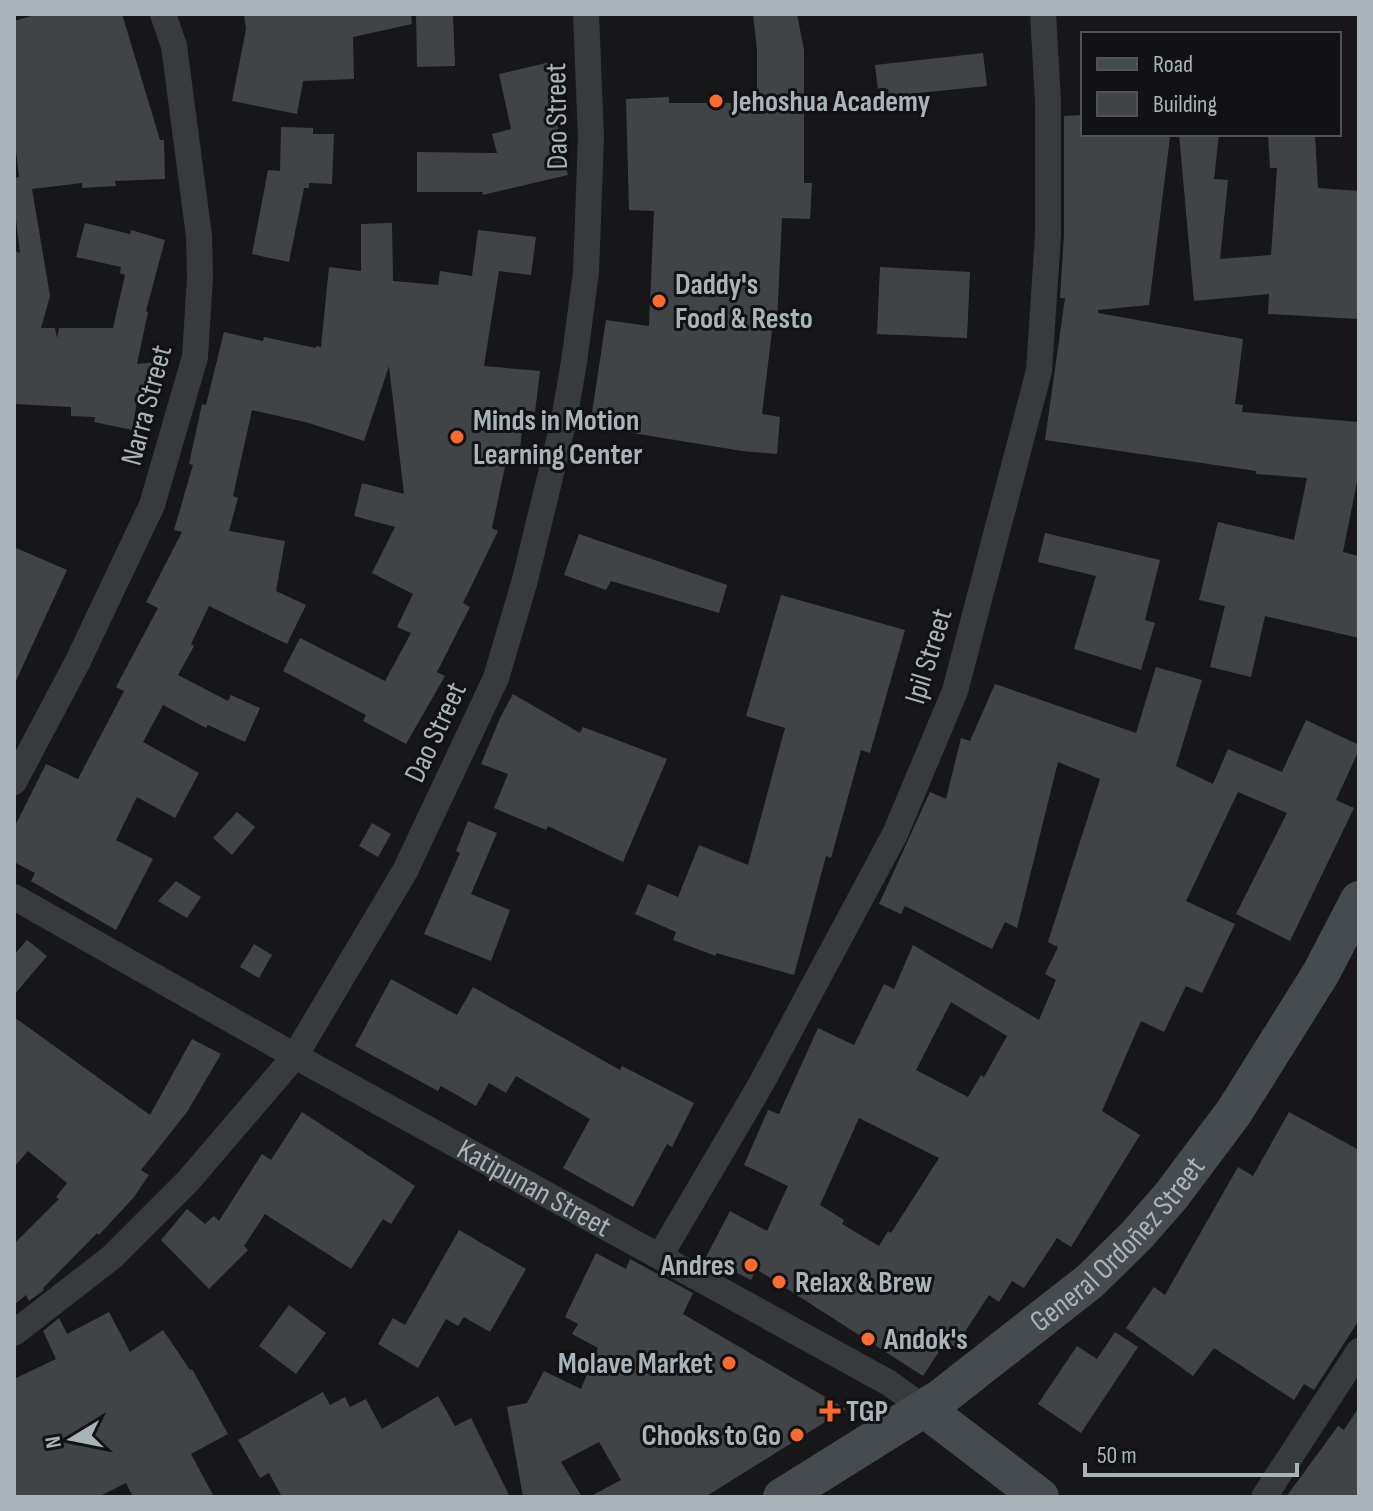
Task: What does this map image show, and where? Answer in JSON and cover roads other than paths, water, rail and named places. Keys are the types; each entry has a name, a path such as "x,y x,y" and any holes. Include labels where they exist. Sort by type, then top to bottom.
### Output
{"main road":[{"name":"General Ordoñez Street","path":"782,1497 925,1409 992,1361 1090,1281 1154,1216 1203,1155 1259,1073 1321,973 1359,900"},
{"name":"Katipunan Street","path":"925,1409 1040,1497"}],"street":[{"name":"Narra Street","path":"14,782 77,663 152,505 195,357 199,236 174,46 163,14"},
{"name":"Dao Street","path":"14,1333 112,1257 188,1181 295,1056 405,871 496,678 525,580 564,420 574,362 586,272 591,137 586,14"},
{"name":"Ipil Street","path":"660,1256 761,1084 895,834 955,691 1039,371 1048,235 1048,101 1043,14"},
{"name":"Katipunan Street","path":"14,897 295,1056 889,1383 925,1409"},
{"path":"1264,1497 1359,1351"}],"place":[{"name":"Jehoshua Academy","path":"716,101"},
{"name":"Daddy's Food & Resto","path":"659,301"},
{"name":"Minds in Motion Learning Center","path":"457,437"},
{"name":"Andres","path":"751,1265"},
{"name":"Relax & Brew","path":"779,1282"},
{"name":"Andok's","path":"868,1339"},
{"name":"Molave Market","path":"729,1363"},
{"name":"TGP","path":"830,1411"},
{"name":"Chooks to Go","path":"797,1435"}]}
